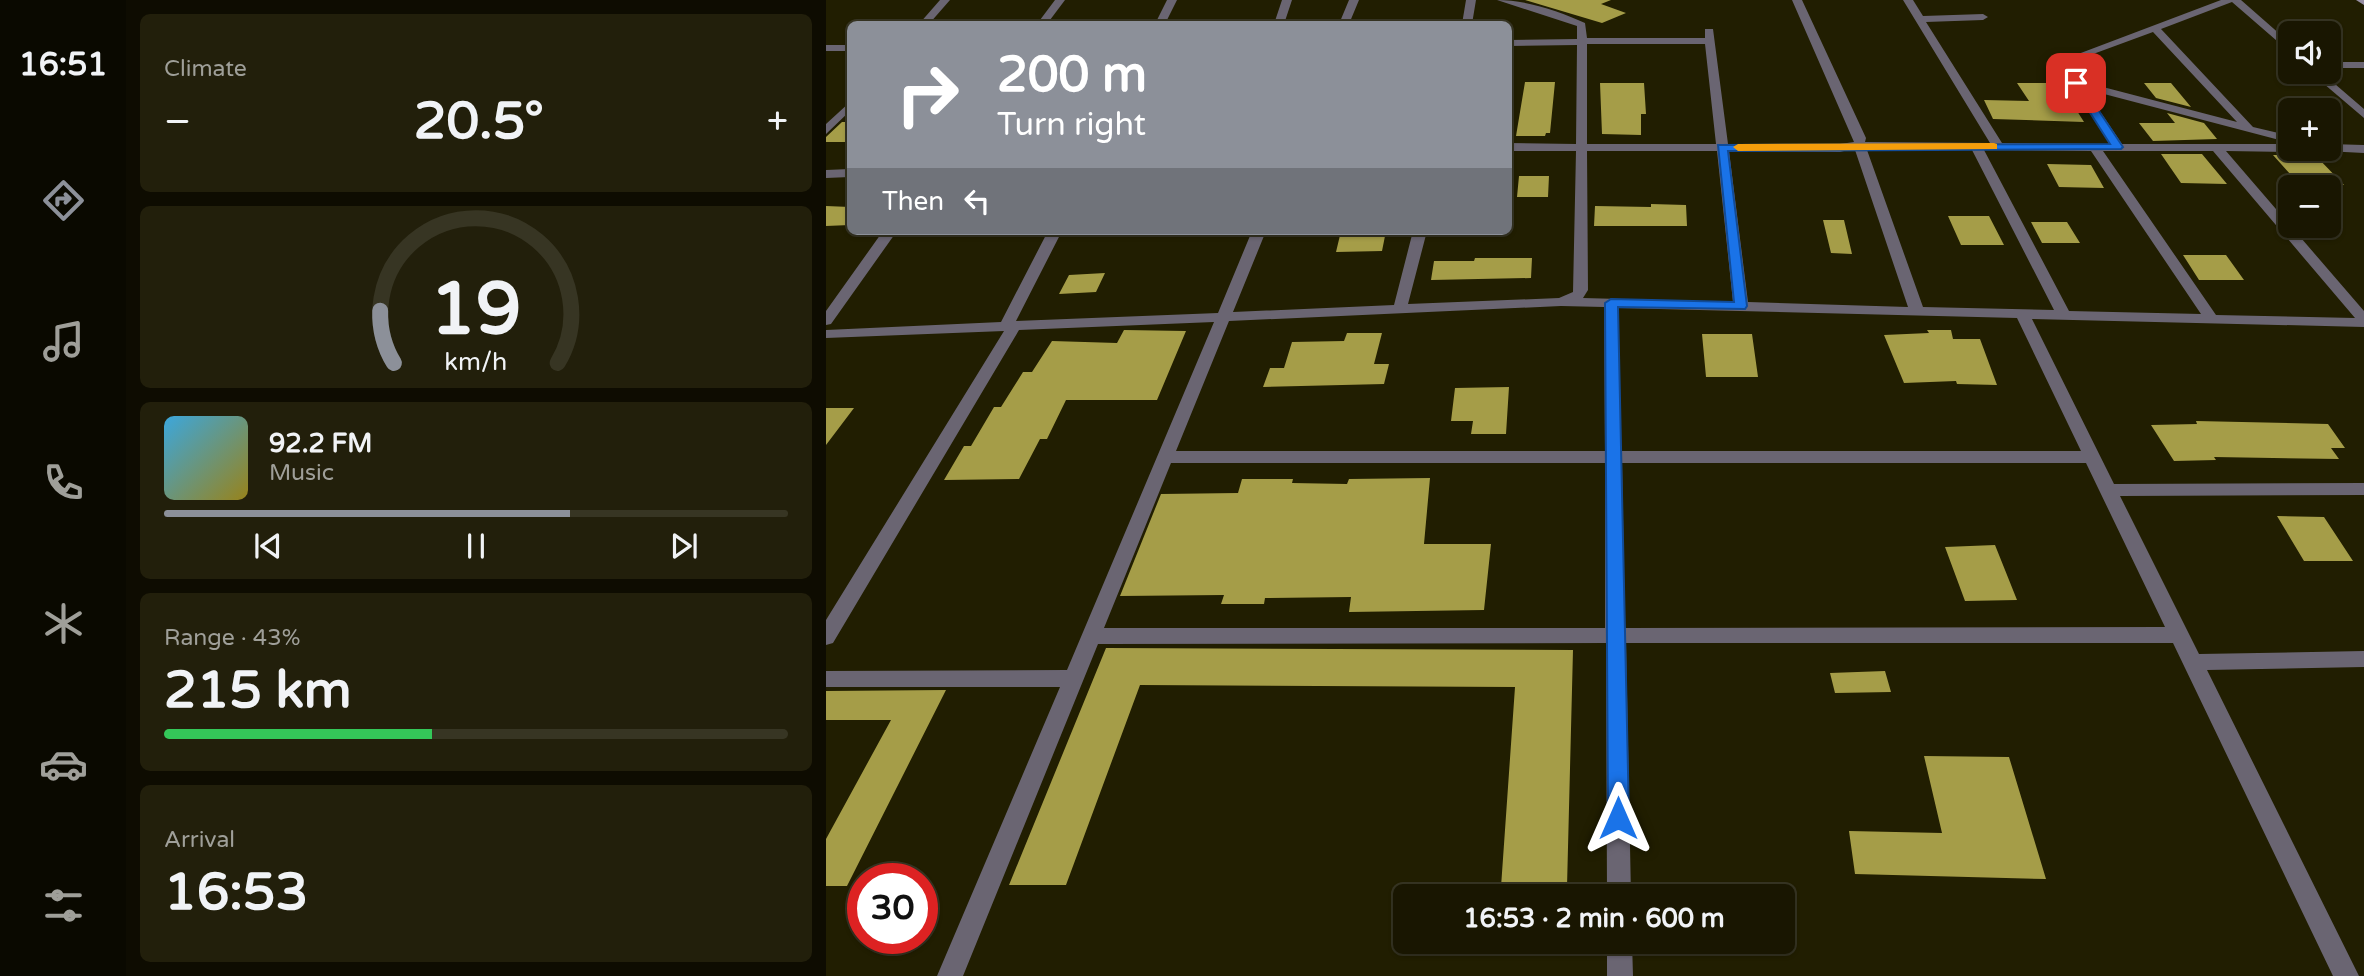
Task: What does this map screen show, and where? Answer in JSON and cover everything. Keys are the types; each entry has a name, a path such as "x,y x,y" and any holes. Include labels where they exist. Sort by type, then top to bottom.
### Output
{"street":[{"path":"928,21 945,0"},
{"path":"1044,21 1060,0"},
{"path":"1162,21 1172,0"},
{"path":"1280,21 1287,0"},
{"path":"1345,21 1354,0"},
{"path":"1468,21 1471,0"},
{"path":"1502,0 1520,2 1580,23 1581,290 1578,295 1560,302"},
{"path":"1797,0 1860,138 1858,145 1917,311"},
{"path":"1909,0 1998,146"},
{"path":"2118,147 2061,59 2232,0 2278,39"},
{"path":"1920,19 1983,17"},
{"path":"2155,28 2266,148"},
{"path":"1512,43 1709,36 1741,306"},
{"path":"826,48 847,48"},
{"path":"2341,65 2364,65"},
{"path":"2076,83 2278,136"},
{"path":"2329,84 2364,115"},
{"path":"826,131 847,108"},
{"path":"1512,147 1858,145 2278,148"},
{"path":"1976,146 2064,315"},
{"path":"2094,147 2212,319"},
{"path":"2217,148 2364,322"},
{"path":"2341,148 2364,149"},
{"path":"826,174 847,173"},
{"path":"828,333 888,235"},
{"path":"826,637 1011,326 1053,235"},
{"path":"950,976 1257,235"},
{"path":"1400,308 1419,235"},
{"path":"828,333 1560,302 2364,322"},
{"path":"1611,303 1619,884"},
{"path":"2022,314 2346,976"},
{"path":"1166,457 2092,457"},
{"path":"2108,490 2364,489"},
{"path":"1091,636 2179,635"},
{"path":"2193,662 2364,659"},
{"path":"826,679 1074,678"},
{"path":"1620,954 1620,976"}],"building":[{"path":"1525,0 1611,0 1601,4 1626,13 1602,23"},
{"path":"1525,82 1555,82 1550,133 1545,136 1516,136"},
{"path":"1600,83 1644,83 1646,114 1641,114 1641,135 1602,134"},
{"path":"2017,83 2049,83 2064,103 2072,103 2084,122 1993,119 1984,100 2029,101"},
{"path":"2144,83 2171,83 2191,107 2156,98"},
{"path":"2167,113 2204,123 2217,139 2153,141 2139,123 2175,123"},
{"path":"842,122 847,122 847,142 826,142 826,137"},
{"path":"2161,154 2202,154 2227,184 2181,183"},
{"path":"2278,161 2321,161 2334,175 2291,175"},
{"path":"2047,164 2091,165 2104,188 2059,187"},
{"path":"1519,176 1549,176 1548,197 1517,197"},
{"path":"1651,204 1686,205 1687,226 1594,226 1595,206 1651,207"},
{"path":"826,206 847,207 847,225 826,226"},
{"path":"1948,216 1989,216 2004,245 1961,245"},
{"path":"1823,220 1844,220 1852,254 1831,253"},
{"path":"2031,222 2067,222 2080,243 2042,243"},
{"path":"1340,235 1385,235 1382,251 1336,252"},
{"path":"2183,255 2226,255 2244,280 2199,280"},
{"path":"1475,258 1532,258 1531,278 1431,280 1434,261 1474,261"},
{"path":"1105,273 1096,292 1059,294 1069,275"},
{"path":"1124,330 1186,331 1157,400 1066,400 1047,439 1040,439 1019,479 944,480 964,446 971,446 994,407 1001,407 1023,372 1032,372 1052,341 1117,343"},
{"path":"1927,330 1951,330 1953,339 1980,339 1997,385 1957,384 1956,381 1904,383 1884,335 1929,333"},
{"path":"1347,333 1382,333 1374,364 1389,364 1384,384 1263,387 1270,368 1284,368 1292,342 1344,341"},
{"path":"1702,334 1752,334 1758,377 1706,377"},
{"path":"1509,387 1506,434 1471,434 1473,421 1451,421 1455,388"},
{"path":"826,408 854,408 826,445"},
{"path":"2196,421 2328,424 2345,448 2331,448 2339,459 2214,457 2216,460 2174,461 2151,425 2197,424"},
{"path":"1430,478 1424,544 1491,544 1484,610 1349,612 1351,597 1265,598 1264,604 1221,604 1224,595 1120,596 1161,494 1238,493 1242,479 1293,479 1292,483 1347,484 1349,479"},
{"path":"2277,516 2324,517 2353,561 2304,561"},
{"path":"1995,545 2017,600 1965,601 1945,547"},
{"path":"1106,648 1573,650 1567,884 1501,884 1515,687 1140,685 1066,885 1009,885"},
{"path":"1885,671 1891,692 1835,693 1830,673"},
{"path":"946,690 859,863 847,863 847,886 826,886 826,839 891,720 826,720 826,691"},
{"path":"1924,756 2009,757 2046,879 1855,874 1849,831 1942,833"}],"slow traffic":[{"path":"1738,147 1994,146"}],"route":[{"path":"1618,818 1611,303 1741,306 1722,147 2118,147 2076,83"}]}
